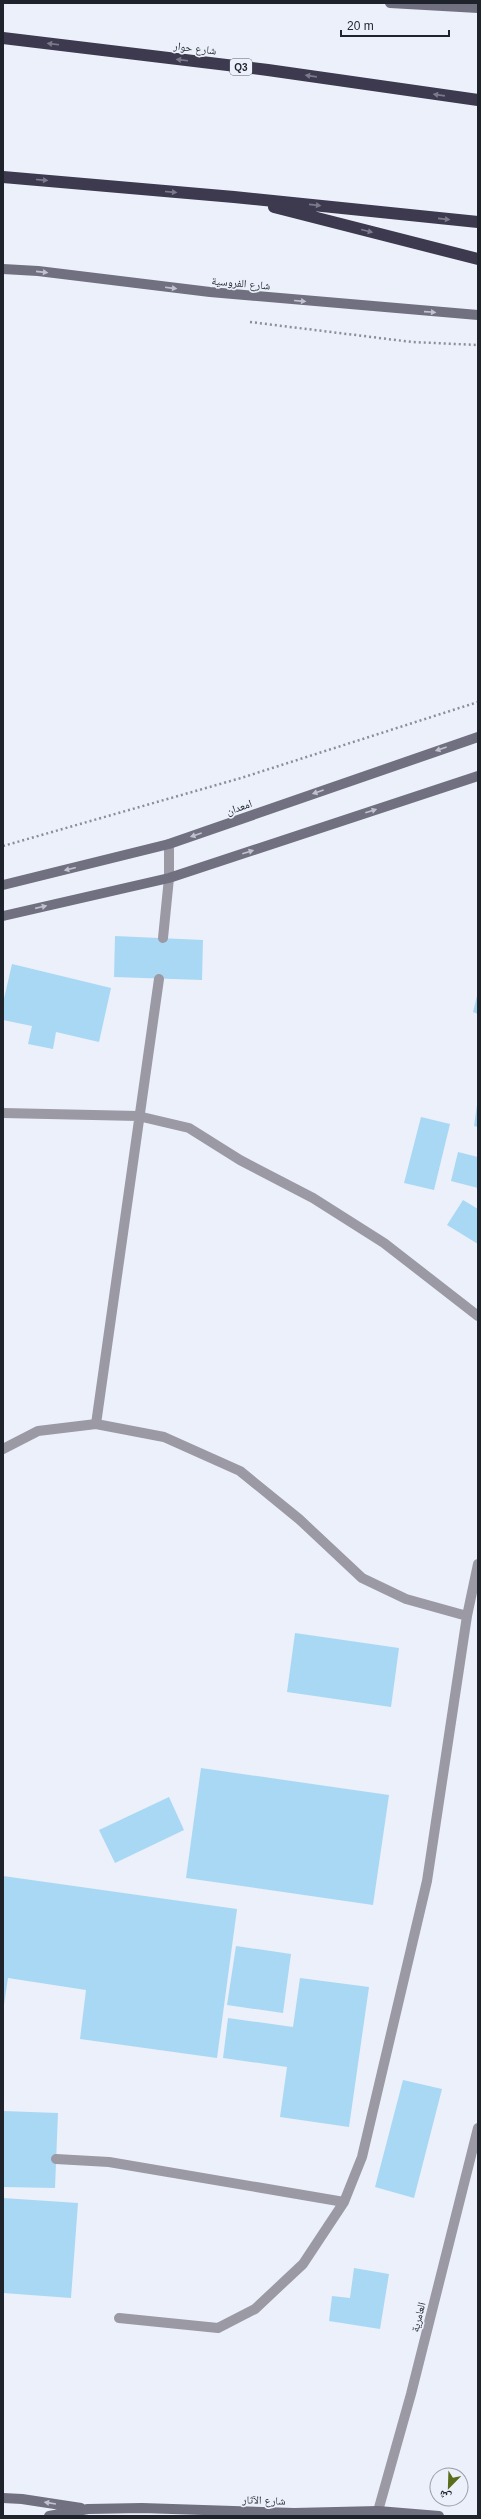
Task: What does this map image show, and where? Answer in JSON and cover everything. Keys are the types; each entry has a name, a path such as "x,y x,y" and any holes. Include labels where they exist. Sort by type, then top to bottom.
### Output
{"highway":[{"name":"شارع حوار","path":"3,38 268,70 478,100"},
{"path":"3,177 234,197 478,222"},
{"path":"234,197 478,259"}],"street":[{"path":"390,3 478,8"},
{"name":"شارع الفروسية","path":"3,269 38,271 210,292 478,315"},
{"name":"امعدان","path":"3,885 169,844 478,736"},
{"path":"3,916 170,878 478,776"},
{"path":"163,938 170,878 169,844"},
{"path":"96,1424 138,1116 159,979"},
{"path":"3,1112 138,1116 189,1128 240,1160 312,1198 384,1243 478,1316"},
{"path":"3,1449 38,1431 96,1424 164,1437 240,1471 299,1519 362,1578 406,1598 467,1616"},
{"path":"119,2318 218,2328 255,2309 303,2264 344,2202 362,2157 427,1881 467,1616 478,1564"},
{"name":"العامرية","path":"378,2511 411,2394 478,2128"},
{"path":"56,2160 109,2162 344,2202"},
{"name":"شارع الآثار","path":"3,2498 22,2499 88,2509 294,2512 378,2511 438,2516"},
{"name":"شارع الآثار","path":"49,2516 88,2509"}],"path":[{"path":"3,846 241,778 478,702"}],"building":[{"path":"115,936 203,940 202,980 114,977"},
{"path":"12,964 111,988 99,1042 56,1032 53,1049 28,1044 32,1026 3,1020 3,1003"},
{"path":"478,996 478,1014 473,1012"},
{"path":"478,1105 478,1127 474,1126"},
{"path":"421,1117 450,1124 434,1190 404,1183"},
{"path":"458,1152 478,1157 478,1188 451,1181"},
{"path":"463,1200 478,1209 478,1244 447,1225"},
{"path":"295,1633 399,1648 391,1707 287,1692"},
{"path":"201,1768 389,1795 373,1905 186,1878"},
{"path":"169,1797 184,1830 115,1863 99,1830"},
{"path":"3,1876 237,1909 217,2058 80,2039 86,1990 8,1978 3,2011"},
{"path":"236,1946 291,1954 283,2013 227,2005"},
{"path":"300,1978 369,1987 349,2127 280,2117 287,2067 223,2058 228,2018 293,2027"},
{"path":"403,2080 442,2089 414,2198 375,2187"},
{"path":"3,2111 58,2113 55,2188 3,2187"},
{"path":"3,2198 78,2203 71,2298 3,2293"},
{"path":"354,2268 389,2274 380,2329 329,2321 332,2296 350,2298"}]}
